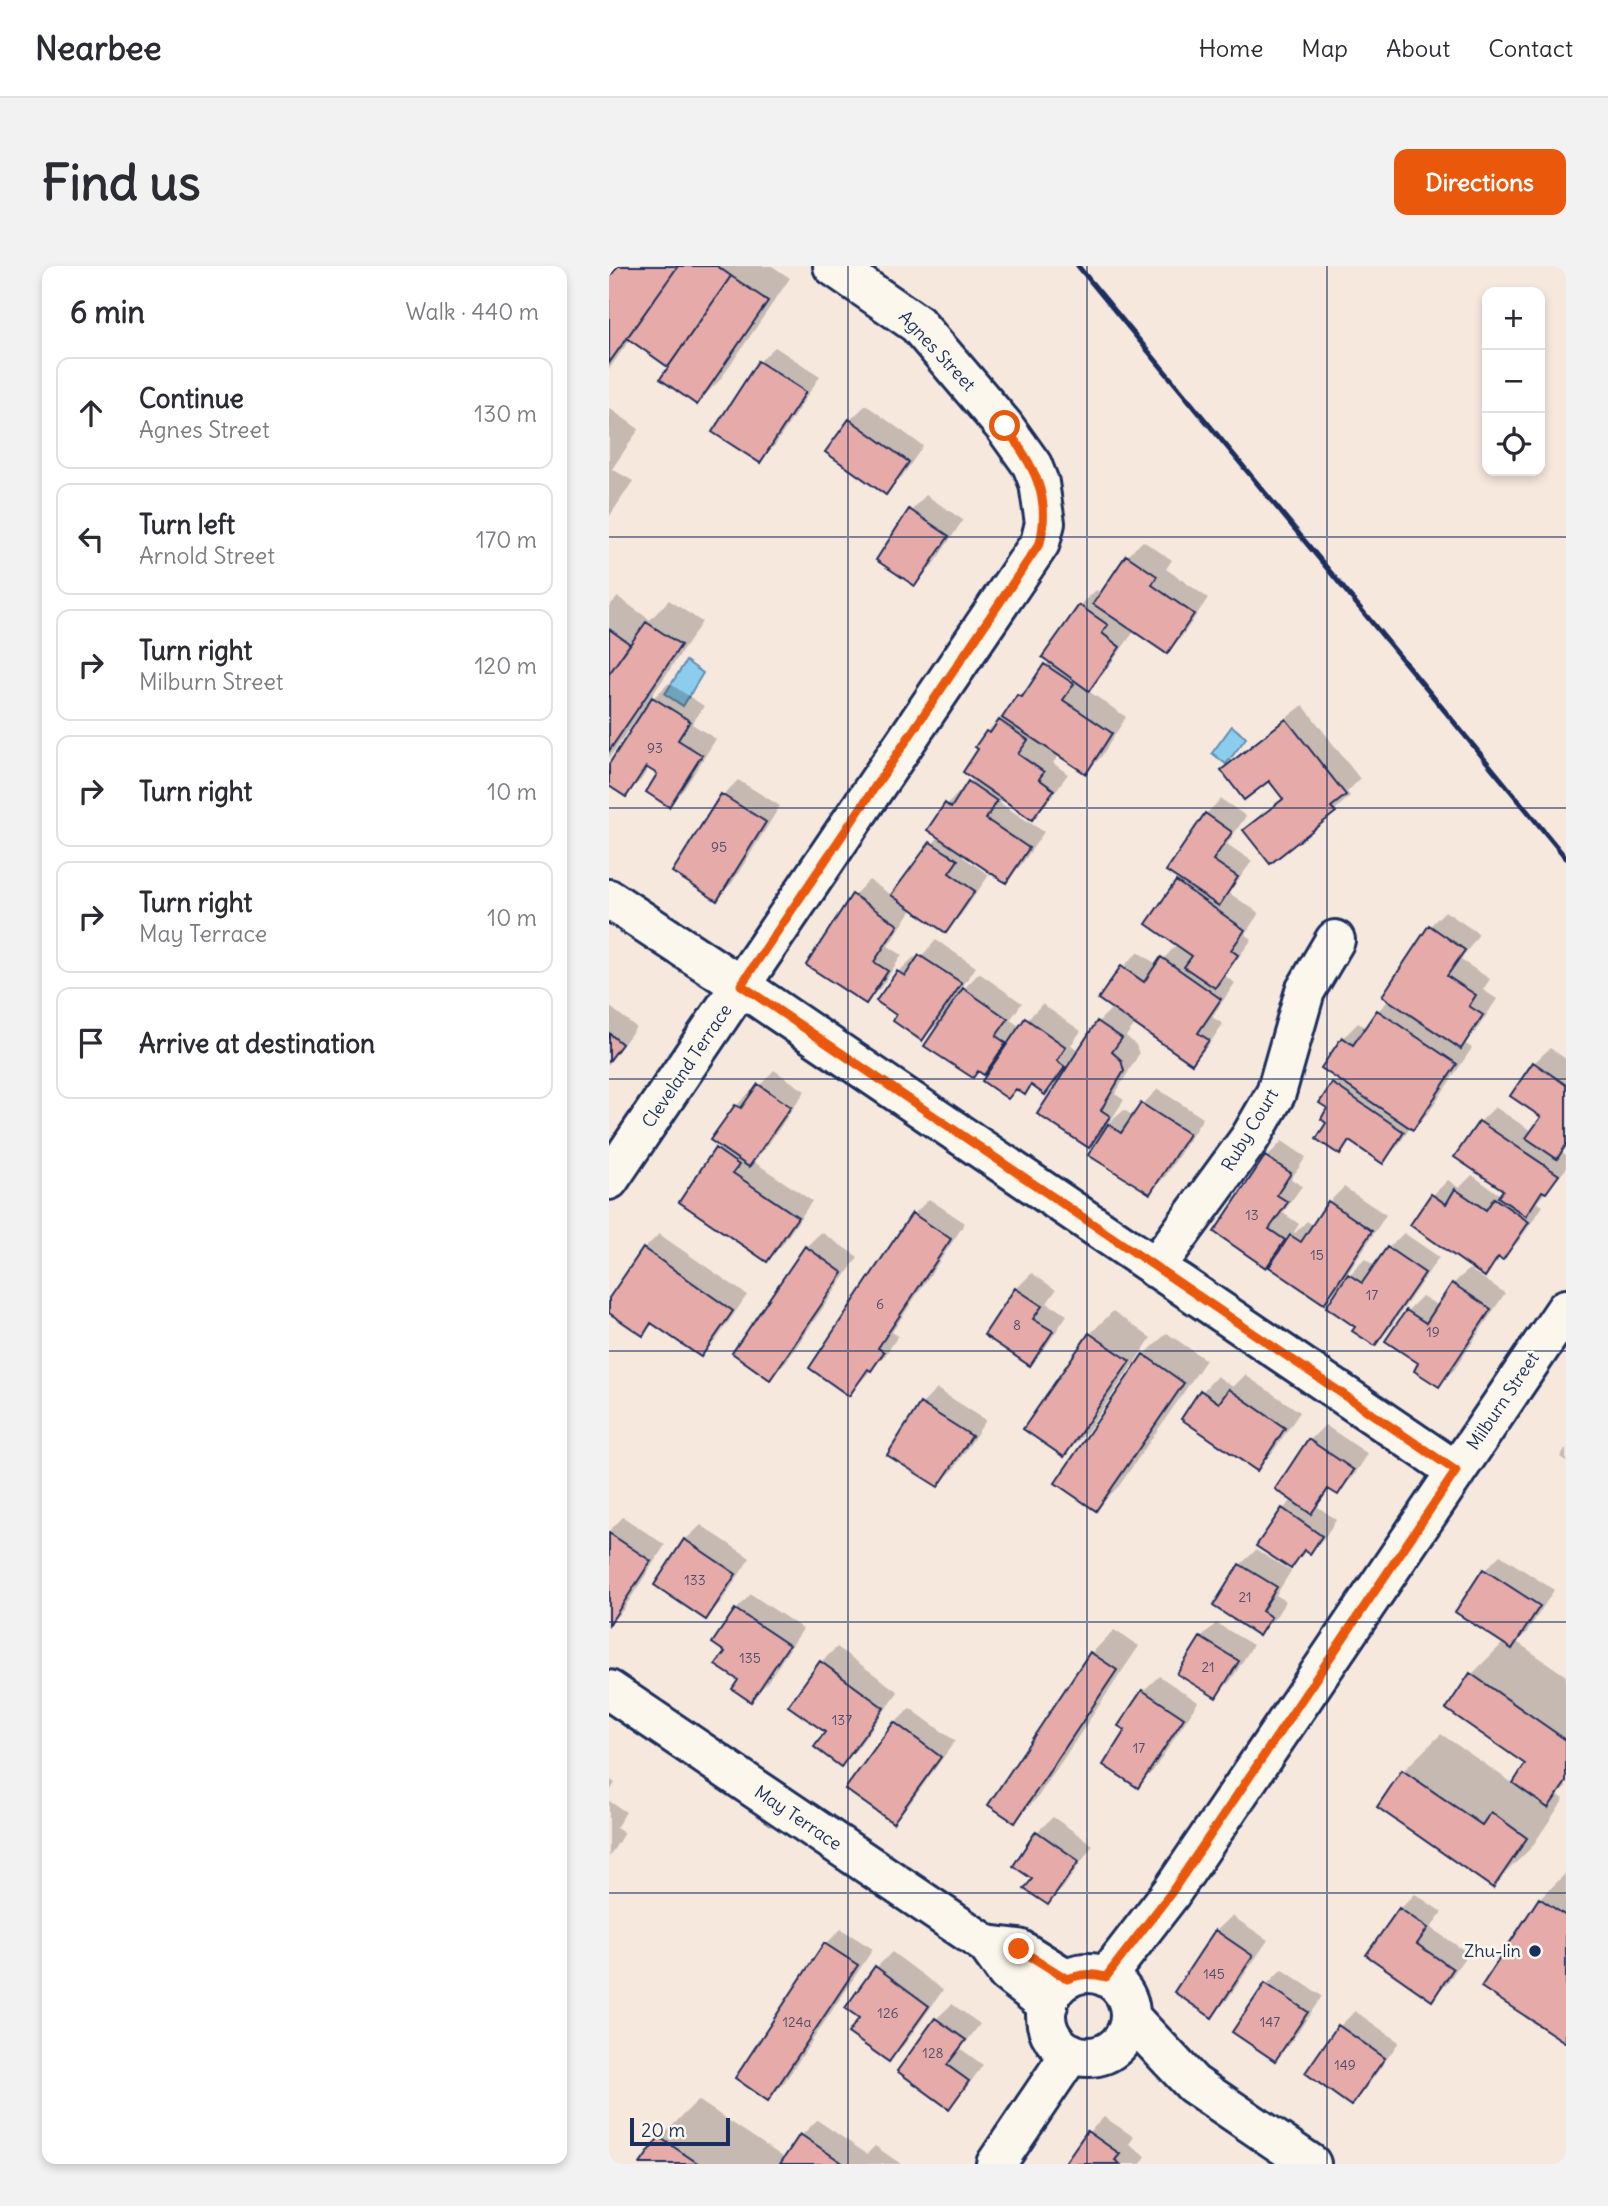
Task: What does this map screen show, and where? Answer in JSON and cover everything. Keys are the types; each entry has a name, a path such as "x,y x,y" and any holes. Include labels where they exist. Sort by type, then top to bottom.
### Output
{"street":[{"name":"Agnes Street","path":"741,985 1040,543 1045,523 1044,503 1032,465 1005,426 917,324 833,266"},
{"path":"609,899 741,985 1456,1471"},
{"name":"Ruby Court","path":"1155,1268 1250,1138 1276,1093 1305,990 1335,940"},
{"name":"Cleveland Terrace","path":"609,1180 741,985"},
{"name":"Milburn Street","path":"1106,1977 1171,1893 1566,1309"},
{"name":"May Terrace","path":"609,1690 987,1945 1007,1973 1057,1992"},
{"path":"1193,2084 1059,2045 1051,2033 1047,2019 1057,1992 1079,1974 1093,1973 1117,1984 1124,1993 1131,2017 1193,2084 1311,2164"},
{"path":"996,2164 1087,2054 1122,2040 1131,2017"}],"water":[{"path":"686,661 703,673 683,706 665,694"},
{"path":"1232,726 1246,738 1226,764 1212,753"}],"building":[{"path":"618,266 678,266 609,363 609,278"},
{"path":"678,266 717,266 731,276 668,367 627,338"},
{"path":"731,276 768,301 697,405 660,379"},
{"path":"758,361 806,392 760,463 712,432"},
{"path":"849,419 909,462 886,495 825,452"},
{"path":"909,509 949,536 915,586 876,560"},
{"path":"1126,555 1157,576 1152,585 1194,614 1167,654 1093,604"},
{"path":"1079,605 1108,625 1102,633 1120,647 1089,691 1042,657"},
{"path":"646,622 681,645 609,751 609,674"},
{"path":"609,629 630,644 609,674"},
{"path":"1044,664 1074,684 1063,700 1112,733 1086,774 1002,718 1017,695 1022,697"},
{"path":"652,697 690,721 678,740 702,755 669,807 646,792 657,774 646,767 626,797 609,786 609,764"},
{"path":"1286,719 1346,795 1331,807 1336,812 1270,864 1243,830 1283,799 1269,781 1244,800 1221,770"},
{"path":"999,720 1028,740 1018,754 1044,772 1039,779 1054,790 1032,820 963,772 986,731 990,733"},
{"path":"968,781 997,801 986,819 1029,848 1006,883 927,830 945,803 951,808"},
{"path":"721,794 766,822 717,901 672,872"},
{"path":"1205,813 1232,832 1213,860 1238,877 1219,906 1166,871"},
{"path":"930,842 958,860 949,873 975,891 946,933 891,895"},
{"path":"1176,881 1245,930 1231,950 1238,955 1215,988 1184,967 1192,956 1146,924"},
{"path":"852,894 898,925 874,962 888,971 866,1004 806,965"},
{"path":"1429,925 1465,950 1447,976 1476,995 1469,1006 1483,1015 1461,1049 1382,996"},
{"path":"919,955 962,983 922,1041 893,1021 896,1015 876,1001 897,971 905,976"},
{"path":"1161,957 1221,999 1198,1033 1209,1040 1192,1064 1098,999 1121,966 1144,982"},
{"path":"963,988 1008,1019 996,1036 1006,1043 984,1075 978,1071 973,1078 924,1046"},
{"path":"1377,1010 1457,1064 1413,1130 1321,1068 1342,1037 1353,1045"},
{"path":"1025,1018 1066,1047 1057,1061 1065,1067 1045,1095 1031,1085 1025,1095 1016,1089 1008,1099 982,1081"},
{"path":"1097,1021 1122,1038 1112,1052 1121,1060 1124,1071 1101,1110 1110,1116 1089,1148 1037,1114"},
{"path":"609,1033 622,1044 609,1061"},
{"path":"1533,1062 1566,1085 1566,1145 1557,1159 1526,1138 1541,1117 1510,1096"},
{"path":"1332,1083 1404,1132 1383,1164 1349,1141 1340,1155 1316,1139 1326,1123 1321,1119 1327,1108 1319,1103"},
{"path":"758,1084 791,1107 749,1167 710,1140 735,1105 741,1108"},
{"path":"1141,1103 1189,1134 1150,1194 1088,1155 1108,1124 1121,1133"},
{"path":"1479,1121 1559,1175 1546,1193 1542,1191 1526,1216 1498,1197 1503,1190 1454,1157"},
{"path":"715,1148 739,1165 733,1173 798,1217 767,1262 679,1202"},
{"path":"1265,1156 1291,1173 1277,1195 1288,1202 1269,1229 1285,1240 1266,1268 1214,1232"},
{"path":"1455,1189 1486,1210 1494,1198 1529,1222 1503,1260 1498,1257 1485,1277 1410,1225 1431,1194 1446,1204"},
{"path":"1328,1201 1372,1231 1324,1304 1269,1267 1290,1235 1301,1242"},
{"path":"912,1213 951,1239 878,1348 884,1352 849,1396 809,1368"},
{"path":"805,1246 843,1273 770,1380 732,1353"},
{"path":"1387,1247 1425,1273 1375,1346 1352,1331 1355,1327 1326,1307 1348,1274 1362,1283"},
{"path":"643,1248 733,1311 701,1357 651,1323 643,1336 609,1313 609,1298"},
{"path":"1452,1283 1491,1309 1439,1387 1414,1371 1418,1363 1385,1341 1406,1310 1426,1323"},
{"path":"1015,1288 1042,1306 1033,1319 1053,1331 1030,1366 984,1335"},
{"path":"1089,1333 1130,1361 1064,1457 1023,1429"},
{"path":"1143,1354 1184,1383 1096,1511 1055,1483"},
{"path":"1229,1389 1285,1428 1257,1471 1181,1419 1200,1390 1219,1403"},
{"path":"920,1403 972,1436 938,1487 887,1455"},
{"path":"1308,1439 1354,1470 1338,1495 1328,1489 1311,1514 1275,1489"},
{"path":"1282,1508 1322,1536 1310,1554 1304,1550 1291,1569 1256,1546"},
{"path":"609,1533 651,1561 609,1625"},
{"path":"684,1539 736,1574 706,1620 654,1585"},
{"path":"1239,1564 1277,1587 1262,1611 1271,1617 1259,1636 1213,1606"},
{"path":"1483,1569 1540,1606 1512,1649 1455,1612"},
{"path":"735,1609 789,1645 751,1702 732,1689 738,1680 715,1665 725,1652 712,1643"},
{"path":"1200,1637 1239,1661 1216,1698 1177,1674"},
{"path":"1090,1652 1117,1670 1015,1823 988,1805"},
{"path":"820,1661 884,1708 841,1767 814,1747 825,1732 788,1706"},
{"path":"1470,1673 1566,1740 1566,1782 1548,1808 1513,1783 1525,1764 1446,1709"},
{"path":"1142,1690 1184,1718 1138,1788 1103,1765 1125,1730 1118,1726"},
{"path":"894,1722 941,1757 893,1823 845,1789"},
{"path":"1402,1770 1482,1825 1491,1812 1527,1838 1493,1888 1377,1807"},
{"path":"1036,1831 1079,1861 1048,1905 1024,1889 1032,1879 1013,1866"},
{"name":"Zhu-lin","path":"1539,1898 1566,1916 1566,2043 1481,1987"},
{"path":"1399,1908 1428,1928 1417,1944 1453,1969 1432,2001 1366,1955"},
{"path":"1215,1930 1253,1956 1212,2018 1174,1992"},
{"path":"824,1943 858,1965 768,2101 735,2078"},
{"path":"875,1966 929,2006 889,2062 848,2033 859,2018 845,2008"},
{"path":"1265,1983 1308,2012 1275,2061 1232,2032"},
{"path":"935,2018 966,2040 947,2065 969,2081 949,2109 897,2071"},
{"path":"1338,2025 1385,2058 1351,2106 1305,2073"},
{"path":"1087,2131 1120,2154 1115,2160 1120,2164 1064,2164"},
{"path":"800,2134 844,2164 780,2164"},
{"path":"659,2137 699,2164 640,2164"}],"railway":[{"path":"1078,266 1566,858"}],"place":[{"name":"Zhu-lin","path":"1535,1951"}],"route":[{"path":"1005,426 1032,465 1039,483 1045,523 1040,543 741,985 1456,1471 1171,1893 1106,1977 1093,1973 1079,1974 1067,1979 1019,1949"}]}
